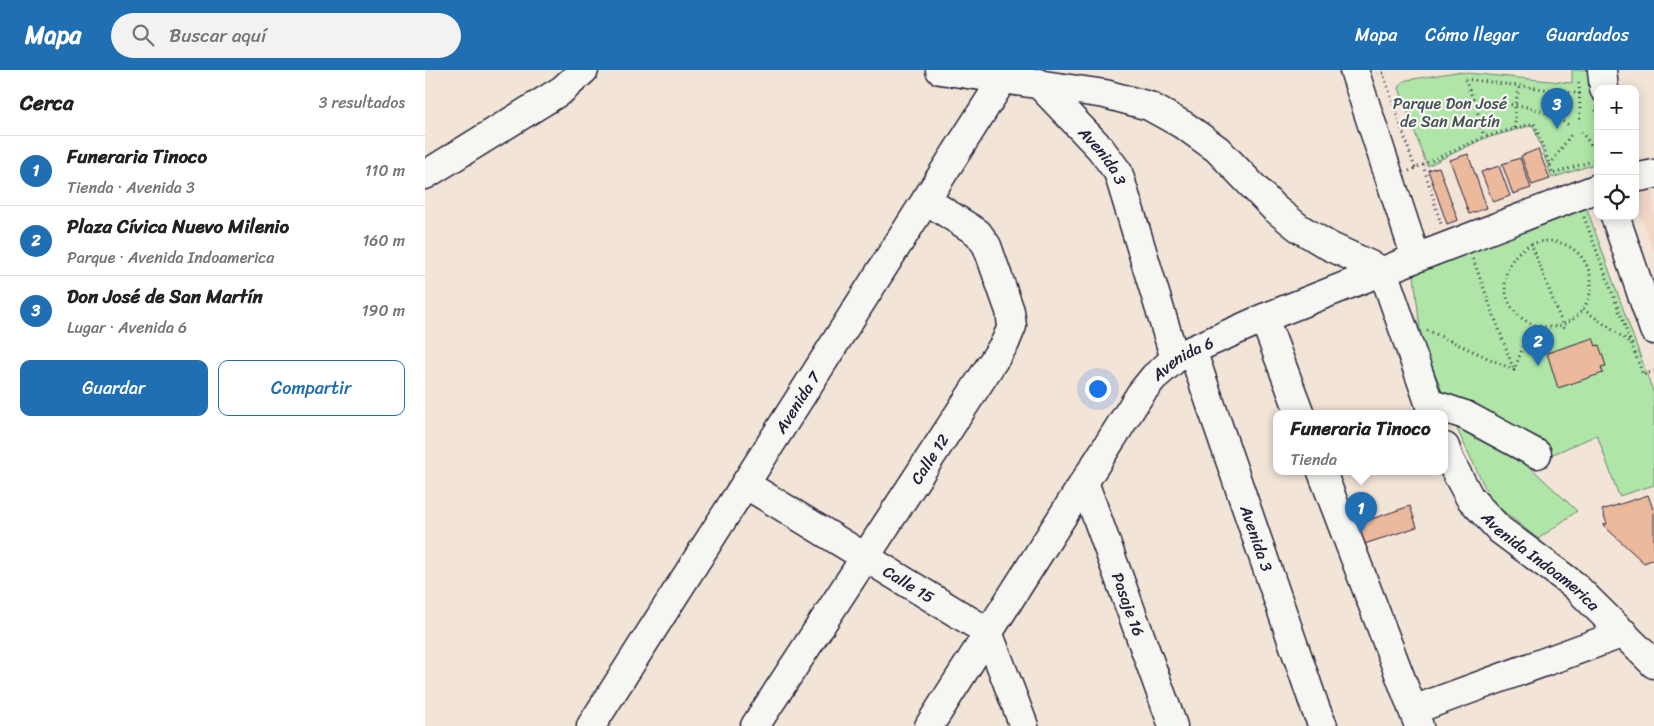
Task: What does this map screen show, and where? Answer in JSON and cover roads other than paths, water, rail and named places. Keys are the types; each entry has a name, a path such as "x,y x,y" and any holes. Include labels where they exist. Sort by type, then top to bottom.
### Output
{"street":[{"path":"425,175 562,90 584,70"},
{"path":"940,70 1105,94 1149,106 1185,126 1217,149 1274,208 1299,228 1329,246 1383,271 1431,409"},
{"path":"1354,70 1416,258"},
{"path":"1590,73 1590,92"},
{"name":"Avenida 7","path":"591,726 1003,79"},
{"name":"Avenida 3","path":"1038,83 1100,148 1117,172 1183,354 1323,726"},
{"path":"1639,177 1654,174"},
{"name":"Avenida 6","path":"929,726 1141,393 1155,377 1183,354 1264,318 1594,190"},
{"name":"Calle 12","path":"755,726 1005,343 1012,326 1009,311 987,246 978,233 926,200"},
{"path":"1616,220 1642,336"},
{"path":"1264,318 1298,410"},
{"path":"1448,412 1465,416 1537,454"},
{"name":"Avenida Indoamerica","path":"1448,455 1470,498 1500,530 1574,585 1654,664"},
{"path":"1323,475 1416,718 1624,633"},
{"name":"Pasaje 16","path":"1084,482 1173,726"},
{"name":"Calle 15","path":"745,484 988,632"},
{"path":"988,632 1024,726"}],"place":[{"name":"Don José de San Martín","path":"1557,129"},
{"name":"Plaza Cívica Nuevo Milenio","path":"1538,366"},
{"name":"Funeraria Tinoco","path":"1361,533"}],"park label":[{"name":"Parque Don José de San Martín","path":"1450,112"}]}
